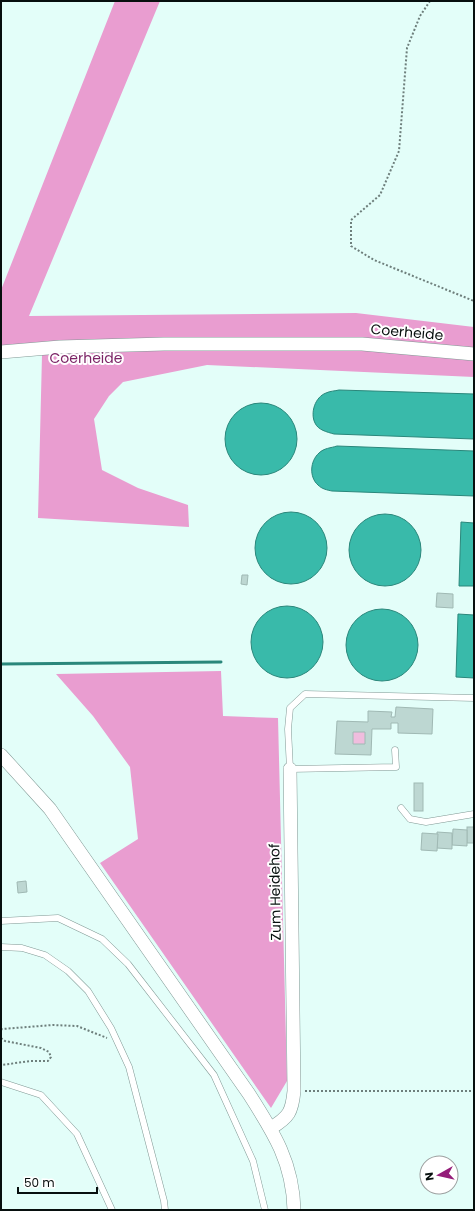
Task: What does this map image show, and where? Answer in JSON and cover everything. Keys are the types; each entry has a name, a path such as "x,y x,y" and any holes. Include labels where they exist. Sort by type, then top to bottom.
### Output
{"street":[{"name":"Coerheide","path":"1,352 60,347 164,344 362,344 474,354"},
{"path":"1,755 50,809 249,1094 271,1128 287,1163 294,1210"},
{"name":"Zum Heidehof","path":"271,1128 286,1118 292,1109 294,1091 290,769"}],"lane":[{"path":"395,750 396,767 290,769 288,729 290,708 305,694 474,698"},
{"path":"401,808 410,819 426,822 474,814"},
{"path":"1,921 58,918 102,939 128,964 214,1074 253,1161 265,1210"},
{"path":"1,947 22,948 45,955 68,971 88,991 111,1028 129,1067 164,1201 165,1210"},
{"path":"1,1082 41,1095 77,1134 112,1210"}],"path":[{"path":"430,1 420,16 406,48 399,151 380,194 351,220 351,246 374,260 474,301"},
{"path":"1,1030 52,1025 77,1026 116,1040"},
{"path":"1,1038 5,1041 41,1048 50,1052 51,1057 48,1061 31,1060 1,1065"},
{"path":"294,1091 474,1091"}],"shaded area":[{"path":"339,390 474,394 474,439 334,434 320,429 315,423 313,415 314,406 322,395"},
{"path":"254,403 268,403 275,405 287,413 295,425 297,439 295,453 287,465 275,473 268,475 254,475 247,473 235,465 227,453 225,446 225,432 227,425 235,413 247,405"},
{"path":"337,446 474,451 474,496 332,491 325,489 315,482 312,473 312,465 316,456 321,451"},
{"path":"284,512 298,512 305,514 317,522 325,534 327,548 325,562 317,574 305,582 298,584 284,584 277,582 265,574 257,562 255,555 255,541 257,534 265,522 277,514"},
{"path":"378,514 392,514 399,516 411,524 419,536 421,550 419,564 411,576 399,584 392,586 378,586 371,584 359,576 351,564 349,557 349,543 351,536 359,524 371,516"},
{"path":"461,522 474,523 474,586 459,586"},
{"path":"280,606 294,606 301,608 313,616 321,628 323,642 321,656 313,668 301,676 294,678 280,678 273,676 261,668 253,656 251,649 251,635 253,628 261,616 273,608"},
{"path":"375,609 389,609 396,611 408,619 416,631 418,645 416,659 408,671 396,679 389,681 375,681 368,679 356,671 348,659 346,652 346,638 348,631 356,619 368,611"},
{"path":"458,614 474,615 474,678 456,677"},
{"path":"353,732 365,732 365,744 353,744"}],"green space":[{"name":"Coerheide","path":"115,1 160,1 29,316 356,313 474,327 474,377 207,365 123,382 109,396 94,419 102,470 138,488 188,505 189,527 38,518 42,355 1,354 1,290"},
{"path":"221,671 223,716 278,718 287,1081 271,1108 100,863 138,839 130,767 93,716 56,674"}],"building":[{"path":"242,575 248,575 247,585 241,584"},
{"path":"437,593 453,594 453,608 436,607"},
{"path":"396,707 433,709 432,734 398,733 398,723 391,723 391,729 372,729 371,755 335,754 337,721 368,722 368,711 392,712 391,717 395,717","holes":["353,732 365,732 365,744 353,744"]},
{"path":"414,783 423,783 423,811 414,811"},
{"path":"467,827 474,827 474,843 467,843"},
{"path":"453,829 467,830 467,846 452,845"},
{"path":"437,832 452,833 452,849 437,848"},
{"path":"422,833 438,834 437,851 421,850"},
{"path":"26,881 27,892 18,893 17,882"}],"waterway":[{"path":"1,664 221,662"}]}
